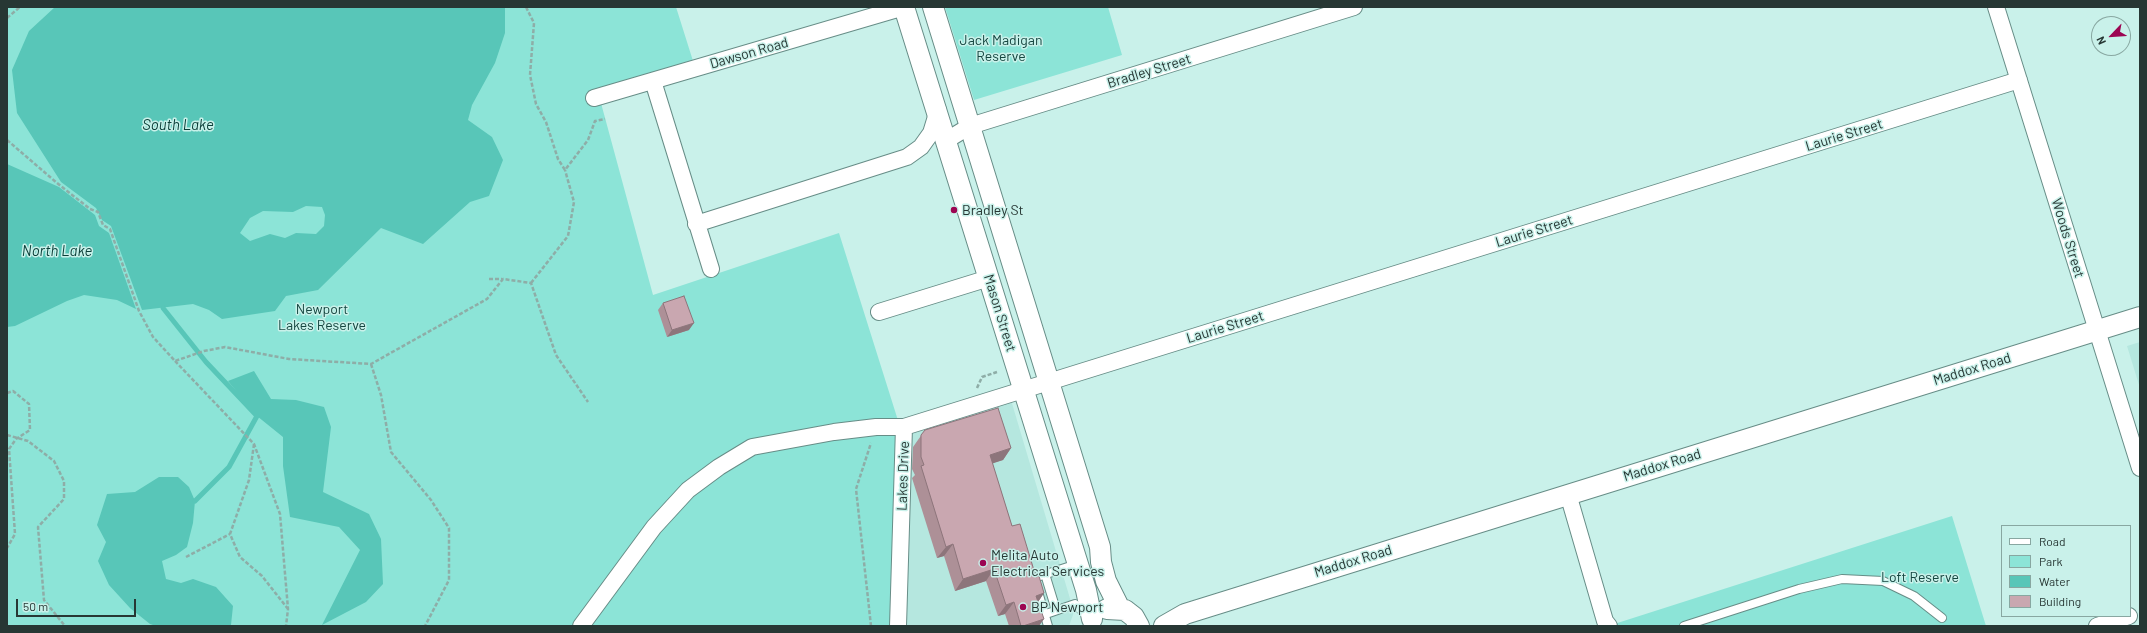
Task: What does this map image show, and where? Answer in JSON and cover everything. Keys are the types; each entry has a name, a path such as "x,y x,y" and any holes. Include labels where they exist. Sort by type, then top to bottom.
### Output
{"street":[{"name":"Mason Street","path":"904,7 938,110 1077,564 1091,622"},
{"name":"Dawson Road","path":"594,98 904,7"},
{"name":"Mason Street","path":"933,7 1100,547 1104,575 1131,617"},
{"name":"Bradley Street","path":"946,140 970,126 1354,7"},
{"name":"Woods Street","path":"1996,7 2140,468"},
{"name":"Laurie Street","path":"1023,389 1050,382 2019,80"},
{"path":"652,81 711,269"},
{"path":"696,224 907,157 921,148 932,133 938,110"},
{"path":"879,312 989,278"},
{"name":"Maddox Road","path":"1164,626 1185,614 2140,317"},
{"name":"Lakes Drive","path":"898,626 904,427 1023,389"},
{"path":"581,626 654,527 688,490 719,467 752,447 834,432 876,427 904,427"},
{"path":"1568,494 1605,621 1609,626"},
{"name":"Maddox Road","path":"1091,622 1105,610 1131,617 1185,614"},
{"path":"2097,626 2126,617"}],"lane":[{"path":"1048,626 1046,614 1034,578 1077,564"},
{"path":"1045,574 1056,610"},
{"path":"1684,626 1799,589 1842,579 1883,581 1914,596 1942,618"},
{"path":"1046,614 1075,604 1091,622"}],"path":[{"path":"7,18 20,7"},
{"path":"526,7 534,23 530,75 536,104 546,122 558,159 565,170 574,202 568,236 531,283"},
{"path":"565,170 588,140 595,121 605,119"},
{"path":"7,140 57,183 90,209 98,212 103,225 110,229 143,318 153,337 254,444 280,514 288,609 286,626"},
{"path":"489,279 503,279 531,283"},
{"path":"175,361 204,351 225,347 289,359 371,364 487,299 503,279"},
{"path":"531,283 556,355 588,402"},
{"path":"371,364 381,395 391,452 431,500 449,528 449,580 425,626"},
{"path":"7,393 13,391 30,404 30,430 16,439 9,449 15,534 7,548"},
{"path":"871,626 856,489 876,427"},
{"path":"7,435 16,439 28,441 54,462 64,481 64,499 38,527 44,600 66,626"},
{"path":"254,444 249,480 230,534 240,558 262,576 288,609"},
{"path":"186,557 230,534"}],"shaded area":[{"path":"2140,342 2140,388 2127,346"},
{"path":"1011,400 1074,612 1069,626 906,626 908,433"}],"green space":[{"name":"Newport Lakes Reserve","path":"7,7 676,7 693,61 598,92 653,295 839,233 901,430 891,626 7,626"},
{"name":"Jack Madigan Reserve","path":"945,7 1108,7 1122,55 974,100"},
{"name":"Loft Reserve","path":"1952,516 1986,626 1608,626"}],"water":[{"name":"South Lake","path":"55,7 505,7 505,33 495,63 472,105 468,120 492,137 503,160 489,196 470,202 423,244 381,228 318,290 286,296 275,311 222,319 209,310 193,304 142,310 111,226 102,220 96,208 61,182 17,113 12,70 29,31","holes":["306,206 322,207 325,215 324,226 316,234 296,233 285,238 270,234 250,241 240,233 250,218 263,211 293,212"]},
{"name":"North Lake","path":"7,164 59,187 95,215 99,226 109,233 136,309 117,300 84,295 67,301 15,326 7,327"},
{"path":"254,371 271,399 296,400 324,407 331,427 323,492 369,514 381,539 383,584 366,602 322,625 360,550 339,527 290,517 283,466 283,437 257,416 228,381"},
{"path":"159,477 178,477 189,487 195,501 193,523 187,547 176,555 162,561 166,579 181,583 193,579 216,587 233,606 231,625 156,626 150,624 130,608 109,585 98,561 106,542 97,525 107,494 135,492"}],"building":[{"path":"684,296 694,323 672,330 663,303"},
{"path":"998,408 1011,448 990,455 1012,526 1020,524 1036,577 1039,576 1044,593 1036,596 1044,619 1023,626 1021,626 1014,602 1006,605 994,569 963,579 953,544 946,547 921,466 924,465 921,457 921,435 925,430"}],"waterway":[{"path":"163,308 206,362 257,416 229,467 195,501"}],"place":[{"name":"Bradley St","path":"954,210"},
{"name":"Melita Auto Electrical Services","path":"983,563"},
{"name":"BP Newport","path":"1023,607"}]}
